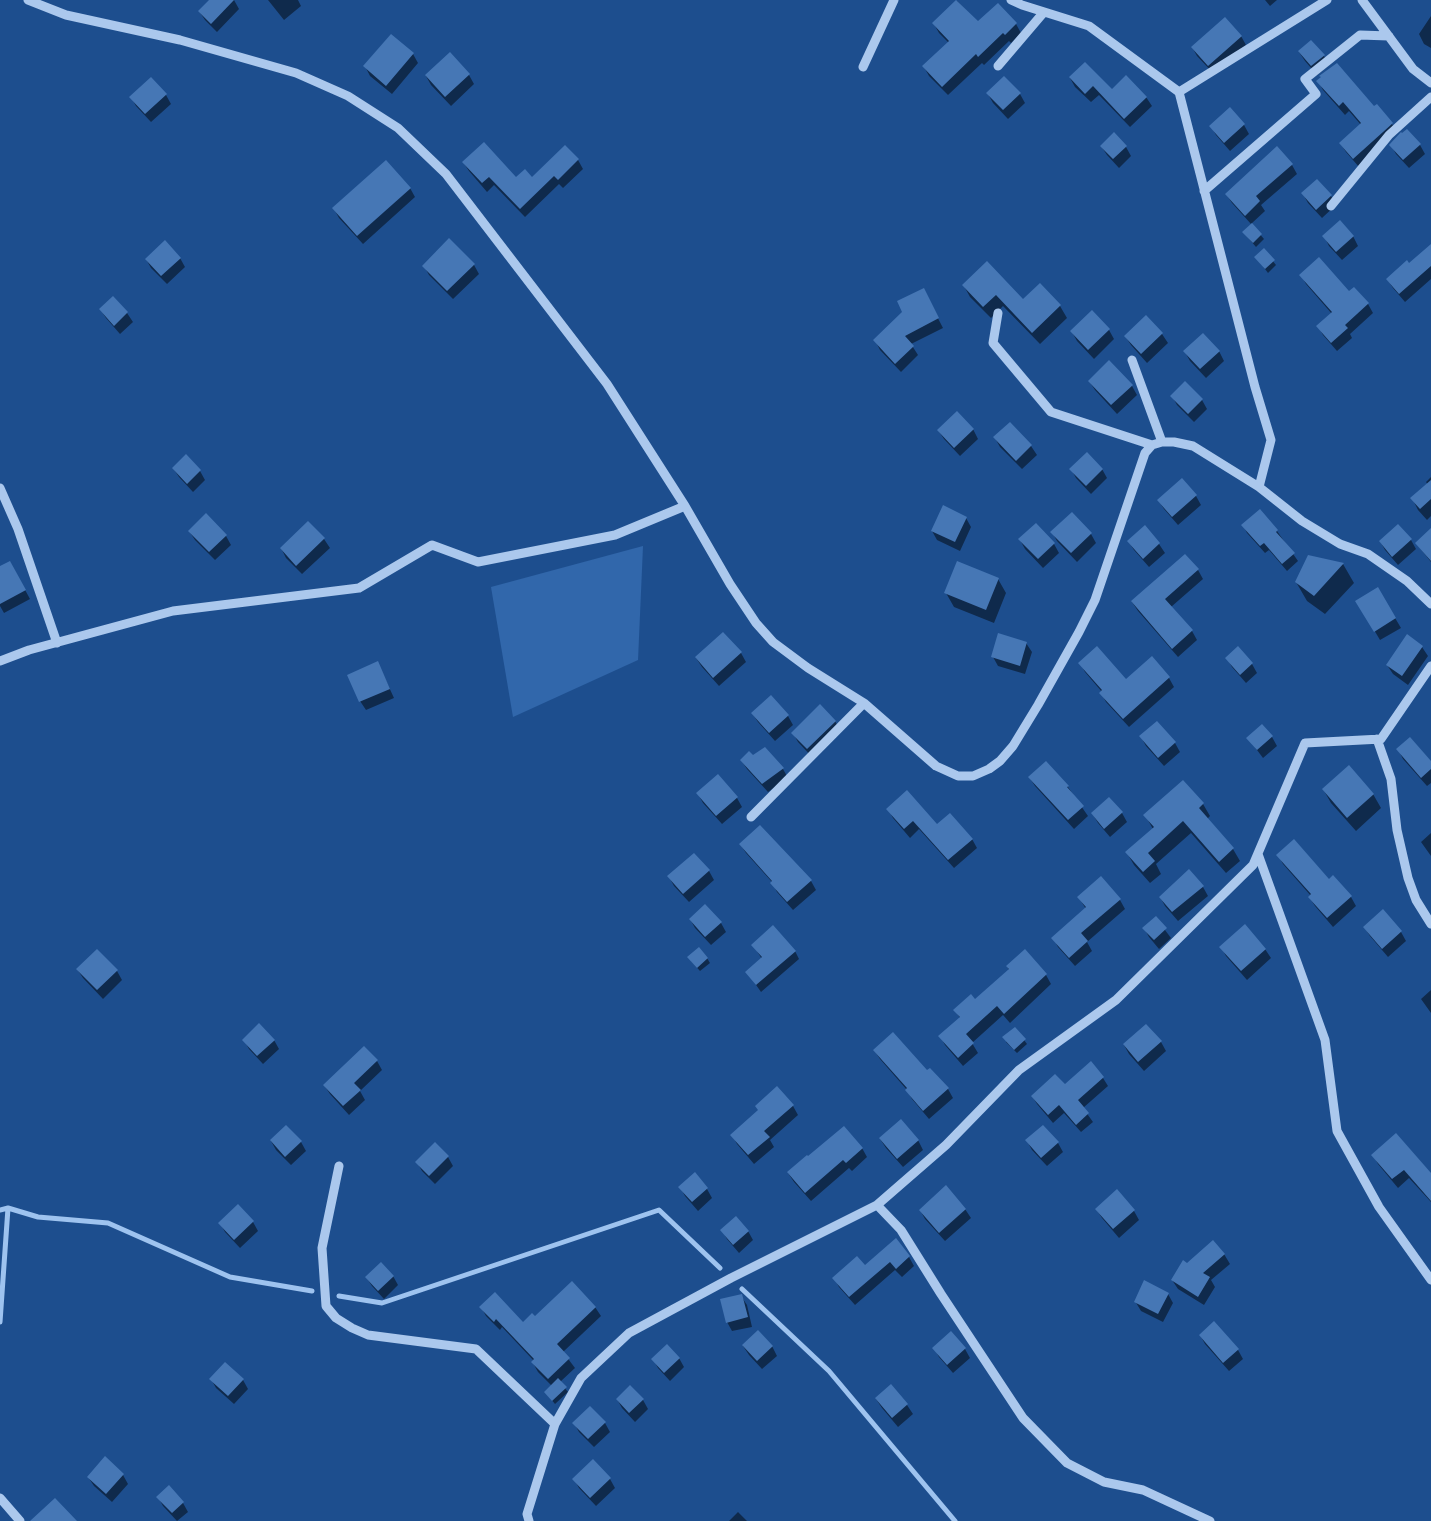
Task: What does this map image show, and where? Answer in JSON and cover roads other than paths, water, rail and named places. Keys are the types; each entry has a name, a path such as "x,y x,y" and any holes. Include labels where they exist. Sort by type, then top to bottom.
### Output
{"street":[{"path":"28,0 66,15 180,40 296,73 348,96 398,128 446,174 607,384 686,506 730,584 756,623 773,642 808,668 864,703 936,766 958,776 973,776 989,769 1000,761 1013,746 1038,705 1080,632 1091,608 1145,453 1152,445 1162,442 1174,442 1193,446 1258,487 1310,526 1340,544 1368,554 1407,581 1431,604"},
{"path":"863,67 894,0"},
{"path":"1011,0 1090,26 1179,92 1255,387 1271,440 1258,487"},
{"path":"1179,92 1327,0"},
{"path":"1362,0 1413,69 1431,83"},
{"path":"998,66 1044,12"},
{"path":"1204,191 1316,94 1305,79 1360,35 1389,36"},
{"path":"1332,206 1389,134 1431,97"},
{"path":"998,313 993,343 1051,412 1152,445"},
{"path":"1132,360 1162,442"},
{"path":"0,488 18,529 57,642"},
{"path":"0,661 57,642 173,611 359,588 432,546 478,562 615,535 686,506"},
{"path":"529,1521 527,1514 555,1424 581,1378 629,1333 731,1278 877,1205 946,1145 1019,1070 1116,1000 1253,865 1305,743 1381,738 1431,666"},
{"path":"751,817 864,703"},
{"path":"1377,739 1391,779 1397,830 1408,878 1416,900 1431,924"},
{"path":"1258,854 1325,1040 1338,1131 1379,1207 1431,1280"},
{"path":"339,1166 322,1248 326,1306 336,1318 368,1335 476,1349 555,1424"},
{"path":"877,1205 901,1230 940,1294 1023,1418 1067,1463 1104,1482 1142,1490 1210,1521"},
{"path":"0,1498 20,1521"}],"waterway":[{"path":"0,1210 8,1208"},
{"path":"0,1322 8,1208 38,1217 108,1223 230,1277 312,1291"},
{"path":"339,1296 382,1303 659,1210 720,1268"},
{"path":"742,1289 829,1371 955,1521"}]}
